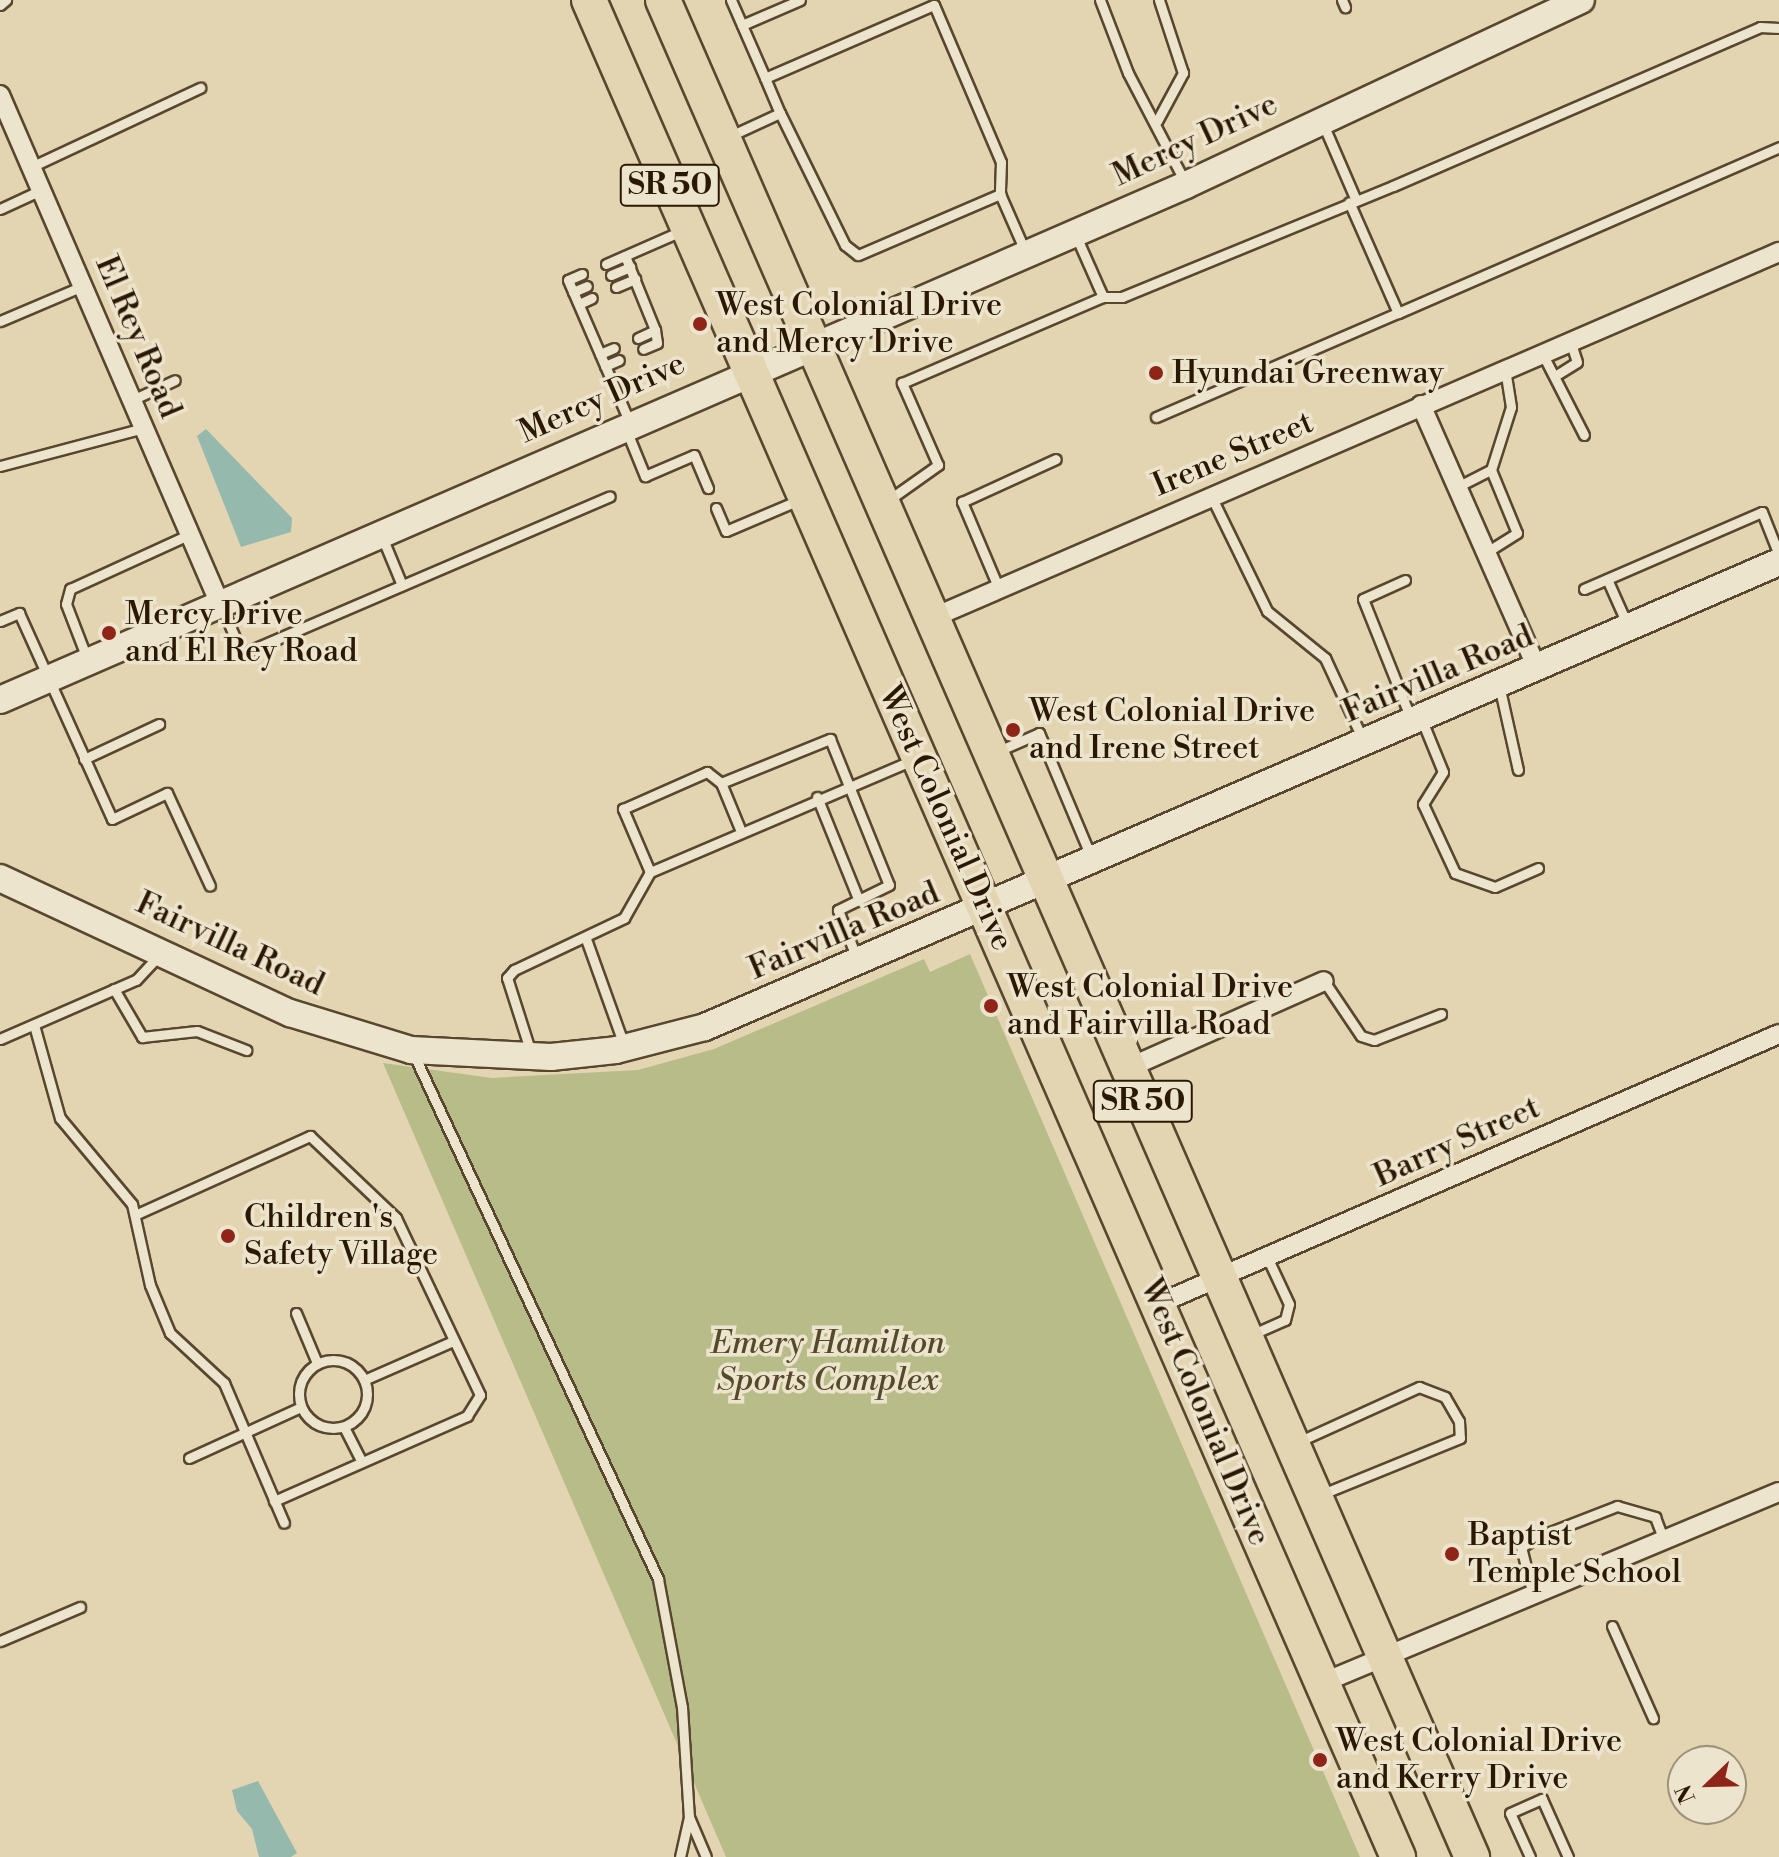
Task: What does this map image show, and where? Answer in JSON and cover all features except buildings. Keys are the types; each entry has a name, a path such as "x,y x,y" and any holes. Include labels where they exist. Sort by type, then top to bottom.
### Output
{"highway":[{"name":"West Colonial Drive","path":"589,0 1398,1857"},
{"name":"West Colonial Drive","path":"663,0 1246,1337 1305,1438 1329,1491 1384,1657 1472,1857"}],"street":[{"name":"Mercy Drive","path":"0,700 627,424 1186,185 1320,118 1581,0"},
{"name":"El Rey Road","path":"0,95 220,604"},
{"name":"Irene Street","path":"932,618 1779,252"},
{"path":"1421,405 1537,668"},
{"name":"Fairvilla Road","path":"0,878 290,1013 411,1050 532,1057 625,1048 705,1027 1779,562"},
{"path":"1128,1068 1324,981"},
{"name":"Barry Street","path":"1158,1304 1779,1034"},
{"path":"1322,1683 1779,1492"}],"lane":[{"path":"0,5 6,0"},
{"path":"731,0 780,113 845,245 858,255 1000,194"},
{"path":"742,25 800,0"},
{"path":"1100,0 1128,73 1157,121 1186,185"},
{"path":"1157,121 1183,73 1159,0"},
{"path":"765,78 933,2 1001,162 1000,194 1026,254"},
{"path":"882,504 938,465 902,383 1103,297 1122,297 1760,27 1779,28"},
{"path":"31,167 200,88"},
{"path":"723,139 780,113"},
{"path":"1320,118 1398,313"},
{"path":"1156,417 1779,147"},
{"path":"0,209 41,190"},
{"path":"606,264 688,228"},
{"path":"1075,233 1103,297"},
{"path":"625,256 655,330 657,343 643,349"},
{"path":"611,275 630,267"},
{"path":"582,274 568,280 605,366 645,476 694,455 708,488"},
{"path":"616,287 635,279"},
{"path":"0,321 83,286"},
{"path":"573,292 587,286"},
{"path":"579,304 592,298"},
{"path":"638,338 655,330"},
{"path":"1558,374 1577,362 1570,341"},
{"path":"600,354 614,348"},
{"path":"1542,353 1558,374 1584,435"},
{"path":"605,366 619,360"},
{"path":"1486,552 1517,533 1491,470 1511,407 1505,369"},
{"path":"132,400 175,380"},
{"path":"0,466 144,428"},
{"path":"999,589 962,502 1056,459"},
{"path":"1457,487 1491,470"},
{"path":"220,604 242,654 610,496"},
{"path":"1211,496 1267,611 1325,658 1364,743"},
{"path":"716,508 726,531 806,497"},
{"path":"1584,589 1762,512 1779,555"},
{"path":"380,533 402,585"},
{"path":"88,662 66,604 70,589 190,534"},
{"path":"1607,579 1629,629"},
{"path":"1405,580 1363,599 1416,720 1443,772 1423,804 1455,873 1495,887 1538,868"},
{"path":"0,621 19,613 112,819 167,793 210,886"},
{"path":"1499,685 1518,770"},
{"path":"84,759 159,724"},
{"path":"991,754 1039,733 1093,860"},
{"path":"721,783 830,739 889,885 837,913 858,962"},
{"path":"532,1057 507,978 624,918 650,872 740,829 920,757"},
{"path":"650,872 623,809 707,772 721,783 740,829"},
{"path":"817,797 859,901"},
{"path":"586,939 625,1048"},
{"path":"0,1039 151,970 162,951"},
{"path":"1324,981 1353,1027 1374,1040 1441,1014"},
{"path":"114,989 142,1037 197,1031 246,1050"},
{"path":"34,1025 60,1118 114,1173 137,1214 150,1285 170,1333 224,1383 284,1523"},
{"path":"411,1050 658,1579 682,1707 689,1817 680,1857"},
{"path":"137,1214 310,1136 396,1218 480,1395 473,1409 274,1501"},
{"path":"1246,1337 1285,1320 1289,1304 1267,1257"},
{"path":"296,1313 317,1363"},
{"path":"364,1380 453,1341"},
{"path":"343,1361 364,1380 363,1410 344,1427 318,1426 301,1407 300,1382 317,1363 343,1361"},
{"path":"1305,1438 1419,1387 1451,1404 1460,1438 1329,1491"},
{"path":"189,1458 301,1407"},
{"path":"344,1427 362,1462"},
{"path":"1533,1595 1521,1547 1540,1536 1617,1506 1655,1517 1664,1541"},
{"path":"0,1641 80,1607"},
{"path":"1612,1626 1653,1718"},
{"path":"1530,1857 1510,1813 1542,1799 1568,1857"},
{"path":"689,1817 706,1857"}],"green space":[{"name":"Emery Hamilton Sports Complex","path":"970,954 1360,1857 726,1857 383,1063 492,1078 638,1070 714,1049 924,959 930,972"}],"water":[{"path":"206,429 292,518 291,532 241,547 197,436"},
{"path":"258,1781 297,1853 291,1857 259,1857 252,1829 237,1811 232,1790"}],"place":[{"name":"West Colonial Drive and Mercy Drive","path":"700,324"},
{"name":"Hyundai Greenway","path":"1156,373"},
{"name":"Mercy Drive and El Rey Road","path":"109,633"},
{"name":"West Colonial Drive and Irene Street","path":"1013,730"},
{"name":"West Colonial Drive and Fairvilla Road","path":"991,1006"},
{"name":"Children's Safety Village","path":"228,1236"},
{"name":"Baptist Temple School","path":"1452,1554"},
{"name":"West Colonial Drive and Kerry Drive","path":"1320,1760"}]}
